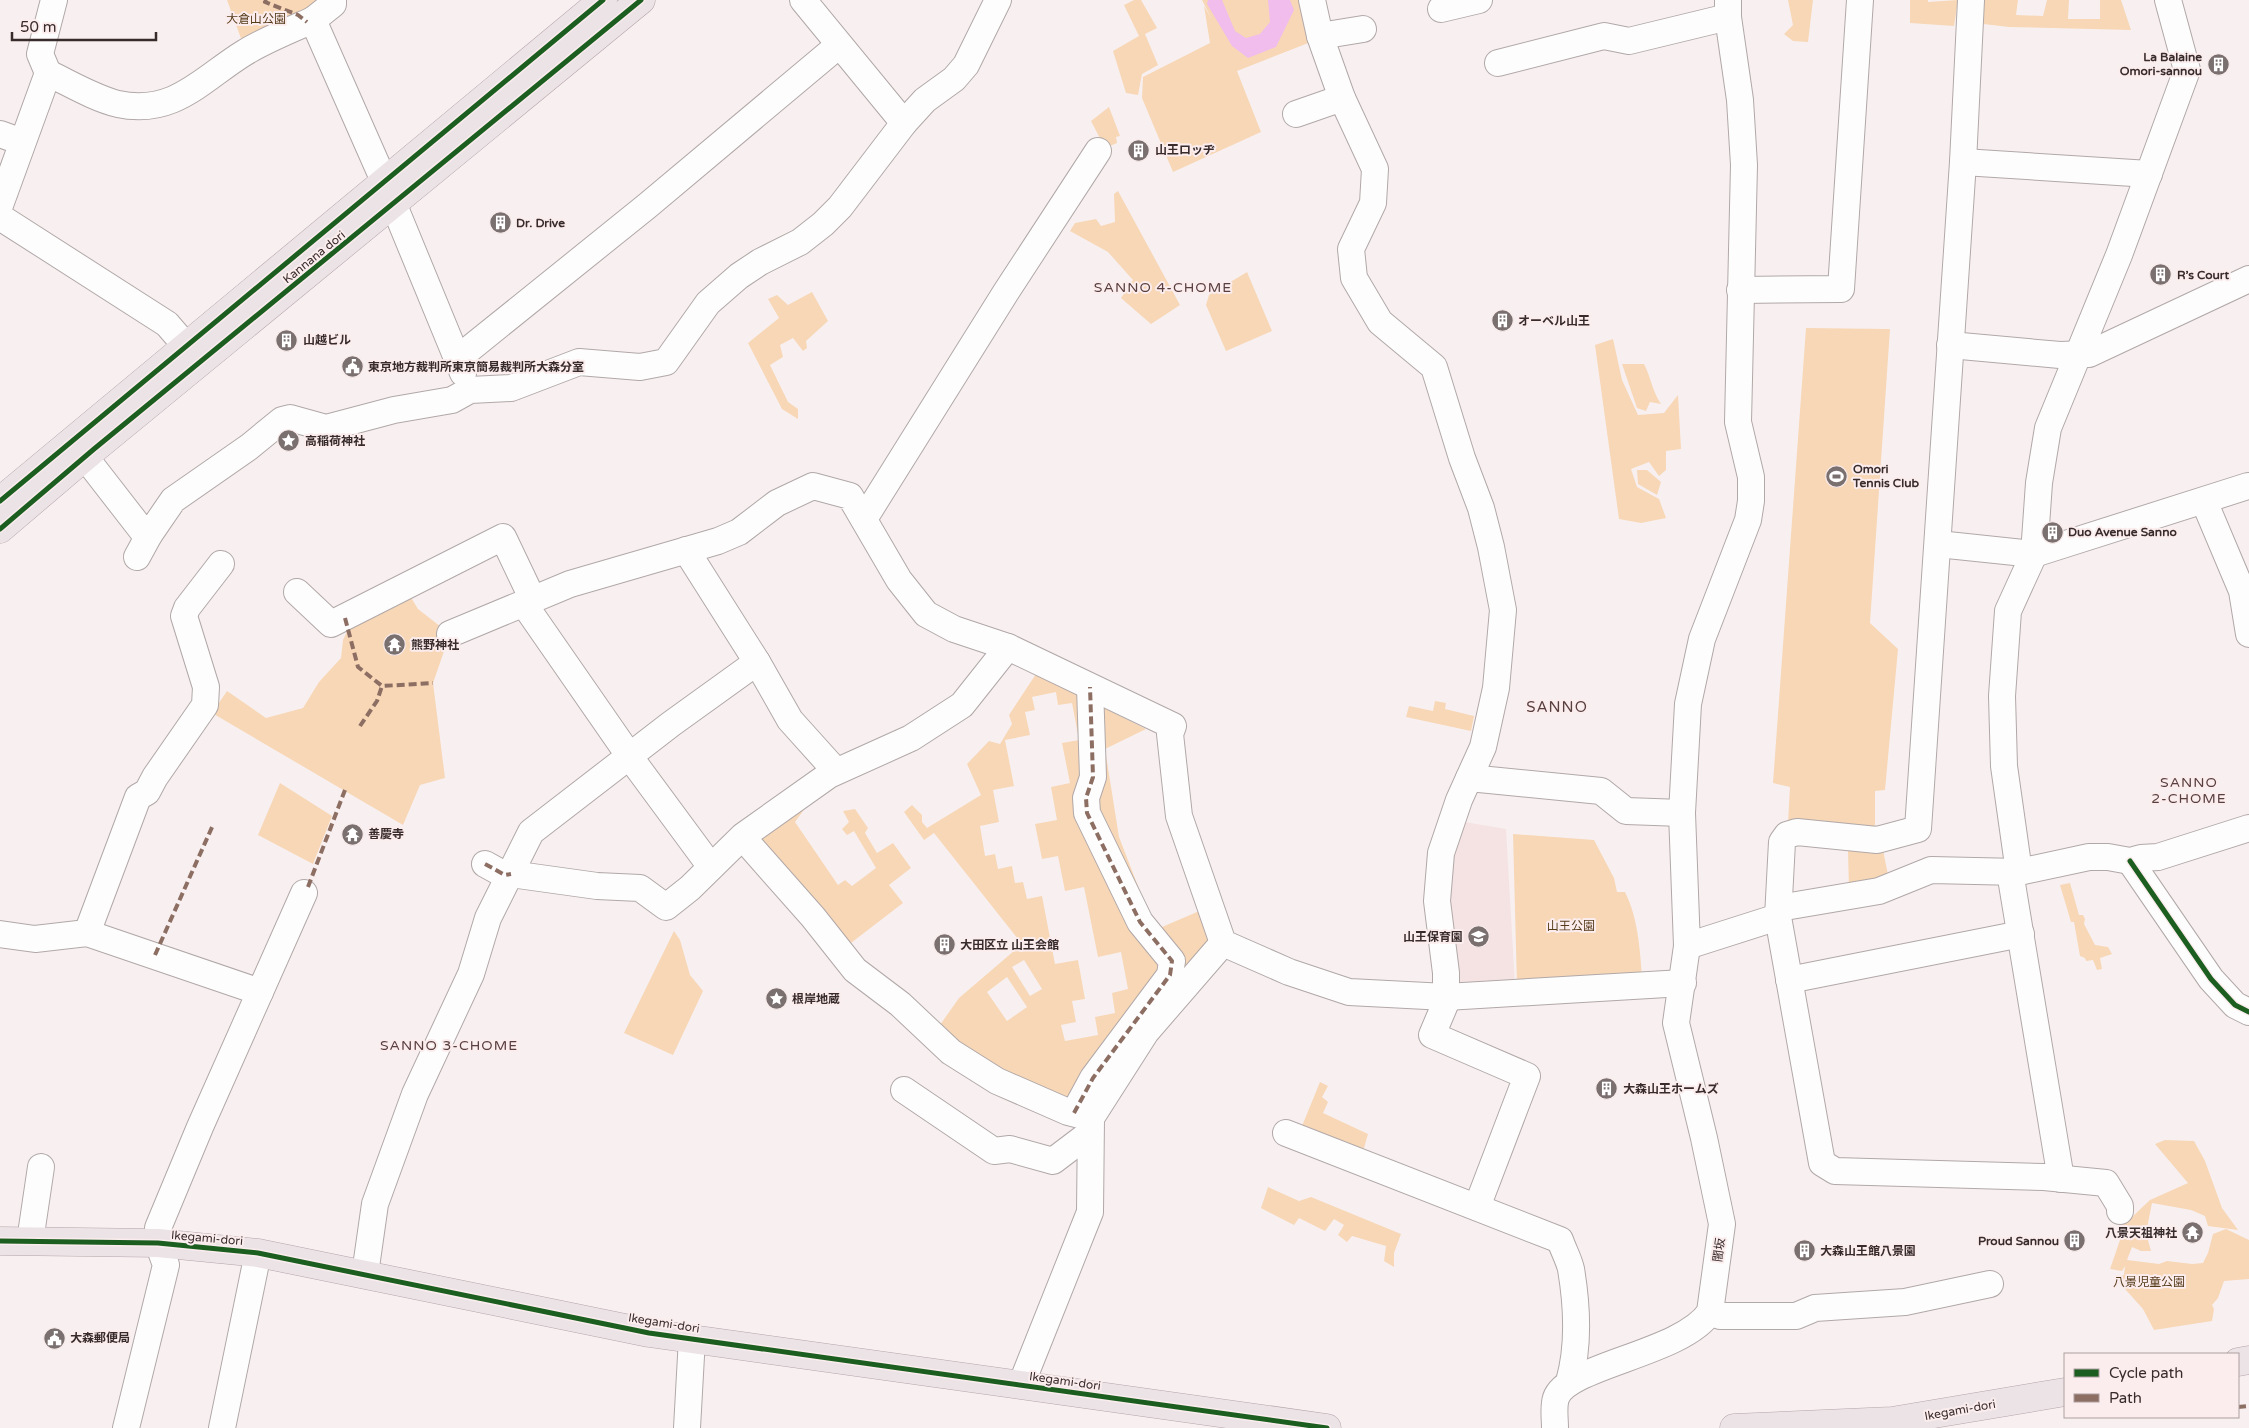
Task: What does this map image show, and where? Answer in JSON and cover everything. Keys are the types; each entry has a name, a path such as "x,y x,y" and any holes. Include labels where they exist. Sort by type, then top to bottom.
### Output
{"main road":[{"name":"Kannana dori","path":"0,529 388,193 603,0"},
{"name":"Kannana dori","path":"0,500 186,346 641,0"},
{"name":"Ikegami-dori","path":"0,1241 158,1244 258,1253 649,1332 1327,1428"},
{"name":"Ikegami-dori","path":"1734,1428 1892,1421 2064,1392"}],"street":[{"path":"54,0 40,54 48,73 100,98 119,104 147,106 180,98 244,52 312,20 333,4 333,0"},
{"path":"803,0 904,123"},
{"path":"137,558 149,535 173,500 249,447 282,420 290,418 326,428 394,410 452,400 470,390 511,388 579,362 640,367 666,362 714,297 753,267 800,242 823,224 847,199 904,123 925,100 954,78 966,65 998,0"},
{"path":"1312,0 1320,36 1342,98 1375,169 1373,202 1351,249 1354,278 1380,322 1434,367 1462,458 1481,508 1503,610 1496,688 1483,747 1458,800 1441,853 1438,902 1446,973 1446,997 1432,1035 1527,1076 1476,1207"},
{"path":"1441,10 1479,0"},
{"path":"1740,290 1841,289 1860,0"},
{"path":"1971,0 1963,162 1918,829 1877,840 1797,832 1787,835 1782,844 1778,912 1822,1163 1835,1171 2061,1179 2106,1183 2120,1206 2120,1211"},
{"path":"2061,1179 2021,934 2004,766 2002,696 2008,612 2034,554 2039,483 2048,428 2119,255 2188,70 2168,0"},
{"path":"1498,63 1604,36 1629,41 1728,8"},
{"name":"闇坂","path":"1710,1312 1722,1224 1704,1138 1676,1023 1687,946 1682,813 1688,704 1702,639 1748,520 1751,501 1751,477 1738,422 1744,166 1740,100 1728,8"},
{"path":"312,20 388,193 470,390"},
{"path":"1320,36 1363,29"},
{"path":"457,359 647,206 839,45"},
{"path":"0,205 11,138 48,73"},
{"path":"1296,114 1342,98"},
{"path":"864,519 1006,292 1098,151"},
{"path":"1963,162 2149,174"},
{"path":"0,217 167,324 186,346"},
{"path":"1950,345 2078,355 2089,354 2249,280"},
{"path":"84,457 144,533 149,535"},
{"path":"450,634 570,584 686,550 739,532 777,503 812,486 850,496 899,580 926,614 954,629 1008,647 1174,726 1170,734 1180,816 1223,942 1289,972 1348,992 1446,997 1683,983"},
{"path":"1938,544 2034,554 2248,486"},
{"path":"2204,501 2242,591 2249,634"},
{"path":"297,592 331,624 503,537 529,602 630,756 711,867"},
{"path":"686,550 757,662 790,720 835,770"},
{"path":"87,933 138,798 147,792 169,756 205,705 206,687 184,616 187,608 221,564"},
{"path":"485,864 505,875 511,874 597,886 640,888 666,907 690,888 743,836 835,770 911,738 962,706 1008,647"},
{"path":"365,1274 375,1204 415,1094 471,974 488,918 532,832 630,756 757,662"},
{"path":"1021,1385 1090,1212 1085,1121 1093,1078 1170,975 1172,961 1140,922 1087,814 1086,798 1093,777 1090,687"},
{"path":"1469,778 1601,791 1626,811 1682,813"},
{"path":"1687,946 1778,912 1879,891 1931,870 2014,872 2089,857 2108,857 2130,861 2158,857 2249,828"},
{"path":"752,848 813,917 856,970 900,1004 951,1052 997,1081 1085,1121"},
{"path":"2130,861 2211,979 2235,1004 2249,1012"},
{"path":"126,1428 166,1265 158,1244 158,1228 200,1127 304,893"},
{"path":"0,934 35,939 87,933 260,992"},
{"path":"1789,980 2021,934"},
{"path":"904,1090 994,1151 1010,1149 1053,1160 1085,1121 1146,1032 1223,942"},
{"path":"1286,1132 1560,1240 1571,1267 1576,1316 1574,1366 1569,1382 1556,1396 1555,1428"},
{"path":"30,1241 41,1167"},
{"path":"222,1428 258,1253"},
{"path":"1569,1382 1668,1343 1693,1328 1710,1312 1720,1316 1796,1316 1815,1308 1905,1302 1990,1284"},
{"path":"687,1428 692,1338"}],"shaded area":[{"path":"1208,0 1222,0 1235,31 1246,38 1260,34 1270,22 1268,0 1290,0 1294,10 1276,47 1248,58 1232,46 1207,4"},
{"name":"山王保育園","path":"1459,821 1506,829 1515,986 1452,991 1443,901"}],"green space":[{"name":"大倉山公園","path":"227,0 330,0 243,44"},
{"path":"1134,0 1141,0 1157,28 1145,34 1158,65 1142,74 1138,95 1126,93 1113,51 1139,36 1124,5"},
{"path":"1202,0 1306,0 1316,40 1237,71 1261,132 1173,172 1142,98 1143,77 1210,43 1204,6 1211,18"},
{"path":"1788,0 1813,0 1808,42 1793,41 1784,34 1793,25"},
{"path":"1910,0 1928,0 1928,2 1958,0 1954,26 1910,23"},
{"path":"1978,0 2018,0 2016,15 2043,16 2047,0 2069,0 2068,19 2100,19 2100,0 2121,0 2131,30 2009,27 1975,23"},
{"path":"1109,107 1120,136 1116,137 1117,143 1105,148 1091,121"},
{"path":"1118,191 1180,305 1151,324 1121,298 1133,280 1108,252 1070,231 1075,223 1096,219 1101,226 1115,222 1114,194"},
{"path":"1247,272 1272,331 1226,351 1206,305 1209,295"},
{"path":"812,292 828,321 806,341 807,348 803,351 793,338 780,345 783,357 770,365 788,402 798,409 798,419 782,409 748,343 779,318 768,299 777,295 788,305"},
{"name":"Omori Tennis Club","path":"1806,328 1890,329 1870,623 1898,649 1885,790 1875,791 1875,833 1788,823 1790,787 1773,783"},
{"path":"1613,339 1622,380 1638,415 1664,413 1678,395 1681,449 1666,451 1666,470 1659,476 1649,462 1631,469 1637,487 1659,499 1666,518 1641,523 1619,519 1595,345"},
{"path":"1622,364 1644,364 1661,404 1650,402 1646,411 1637,408"},
{"path":"1637,470 1647,470 1661,482 1657,495 1638,484"},
{"path":"407,591 418,609 450,634 433,683 445,778 420,785 403,825 212,713 227,691 266,718 303,708 319,682 341,658 343,640 350,625"},
{"path":"1036,674 1146,729 1105,749 1119,837 1155,930 1204,909 1217,943 1070,1109 935,1032 959,998 1022,944 934,833 924,840 904,812 912,805 922,815 922,822 927,828 981,795 967,764 989,741 1000,744 1012,724 1009,715","holes":["1056,692 1058,705 1072,703 1079,740 1062,743 1070,783 1051,787 1057,820 1035,824 1042,859 1058,856 1065,891 1084,887 1098,957 1121,952 1128,989 1112,993 1115,1013 1095,1017 1098,1035 1065,1041 1061,1025 1076,1022 1072,1001 1085,999 1078,960 1055,964 1042,896 1027,899 1023,882 1015,883 1012,866 998,869 995,854 985,856 980,826 999,822 993,790 1014,786 1005,740 1030,735 1025,712 1035,710 1032,697","1024,960 1042,989 1030,996 1012,967","1007,977 1027,1007 1007,1021 987,992"]},
{"path":"1435,701 1446,703 1445,709 1474,716 1471,731 1406,717 1409,706 1433,711"},
{"path":"280,783 332,816 313,864 258,835"},
{"path":"796,800 803,811 795,822 838,885 845,880 852,886 876,868 854,831 847,835 842,829 849,822 843,811 855,809 868,828 865,833 877,853 893,843 911,868 889,885 903,903 847,946 751,830"},
{"name":"山王公園","path":"1513,834 1594,840 1614,878 1617,892 1625,892 1633,912 1638,934 1642,977 1517,986"},
{"path":"1883,850 1889,880 1849,891 1848,851"},
{"path":"2070,883 2079,915 2083,915 2085,919 2084,924 2095,945 2108,947 2112,954 2100,958 2102,969 2097,970 2093,960 2086,961 2085,958 2080,956 2074,922 2071,922 2060,885"},
{"path":"674,931 680,940 690,975 703,991 673,1055 624,1033"},
{"path":"1320,1082 1328,1086 1322,1097 1328,1102 1323,1113 1368,1134 1364,1148 1357,1151 1302,1126"},
{"name":"八景児童公園","path":"2165,1140 2194,1141 2205,1161 2222,1208 2238,1230 2208,1226 2205,1216 2191,1210 2152,1203 2146,1233 2151,1251 2141,1251 2132,1247 2127,1260 2159,1264 2167,1261 2192,1264 2203,1263 2213,1234 2226,1229 2249,1240 2249,1279 2224,1281 2218,1298 2212,1305 2214,1309 2212,1321 2154,1330 2143,1309 2117,1280 2116,1276 2124,1275 2125,1266 2122,1271 2110,1269 2120,1240 2122,1211 2130,1219 2150,1200 2188,1183 2155,1144"},
{"path":"1268,1187 1299,1201 1311,1197 1401,1234 1394,1253 1394,1267 1384,1261 1386,1246 1352,1236 1347,1242 1338,1235 1344,1225 1334,1219 1325,1231 1299,1218 1294,1225 1261,1208"}],"marked path":[{"path":"267,0 265,2 298,15 307,22"},
{"path":"345,618 358,667 382,686 433,683"},
{"path":"360,726 377,701 382,686"},
{"path":"1074,1113 1093,1078 1170,975 1172,961 1140,922 1087,813 1086,798 1093,777 1090,687"},
{"path":"308,887 345,790"},
{"path":"155,955 213,825"},
{"path":"485,864 505,875 511,874"},
{"path":"2239,1407 2249,1406"}],"cycle path":[{"path":"0,501 603,0"},
{"path":"0,529 94,449 641,0"},
{"path":"2130,861 2211,979 2235,1005 2249,1012"},
{"path":"0,1241 158,1243 258,1253 649,1333 1327,1428"}],"place":[{"name":"La Balaine Omori-sannou","path":"2218,64"},
{"name":"山王ロッヂ","path":"1139,150"},
{"name":"Dr. Drive","path":"500,223"},
{"name":"R’s Court","path":"2161,275"},
{"name":"オーベル山王","path":"1502,321"},
{"name":"山越ビル","path":"287,340"},
{"name":"東京地方裁判所東京簡易裁判所大森分室","path":"352,367"},
{"name":"高稲荷神社","path":"289,441"},
{"name":"Omori Tennis Club","path":"1837,476"},
{"name":"Duo Avenue Sanno","path":"2052,532"},
{"name":"熊野神社","path":"395,645"},
{"name":"善慶寺","path":"352,834"},
{"name":"山王保育園","path":"1479,937"},
{"name":"大田区立 山王会館","path":"944,945"},
{"name":"根岸地蔵","path":"776,999"},
{"name":"大森山王ホームズ","path":"1607,1089"},
{"name":"八景天祖神社","path":"2193,1233"},
{"name":"Proud Sannou","path":"2075,1241"},
{"name":"大森山王館八景園","path":"1804,1251"},
{"name":"大森郵便局","path":"54,1338"}],"district":[{"name":"SANNO 4-CHOME","path":"1163,287"},
{"name":"SANNO","path":"1557,707"},
{"name":"SANNO 2-CHOME","path":"2189,790"},
{"name":"SANNO 3-CHOME","path":"449,1045"}]}
